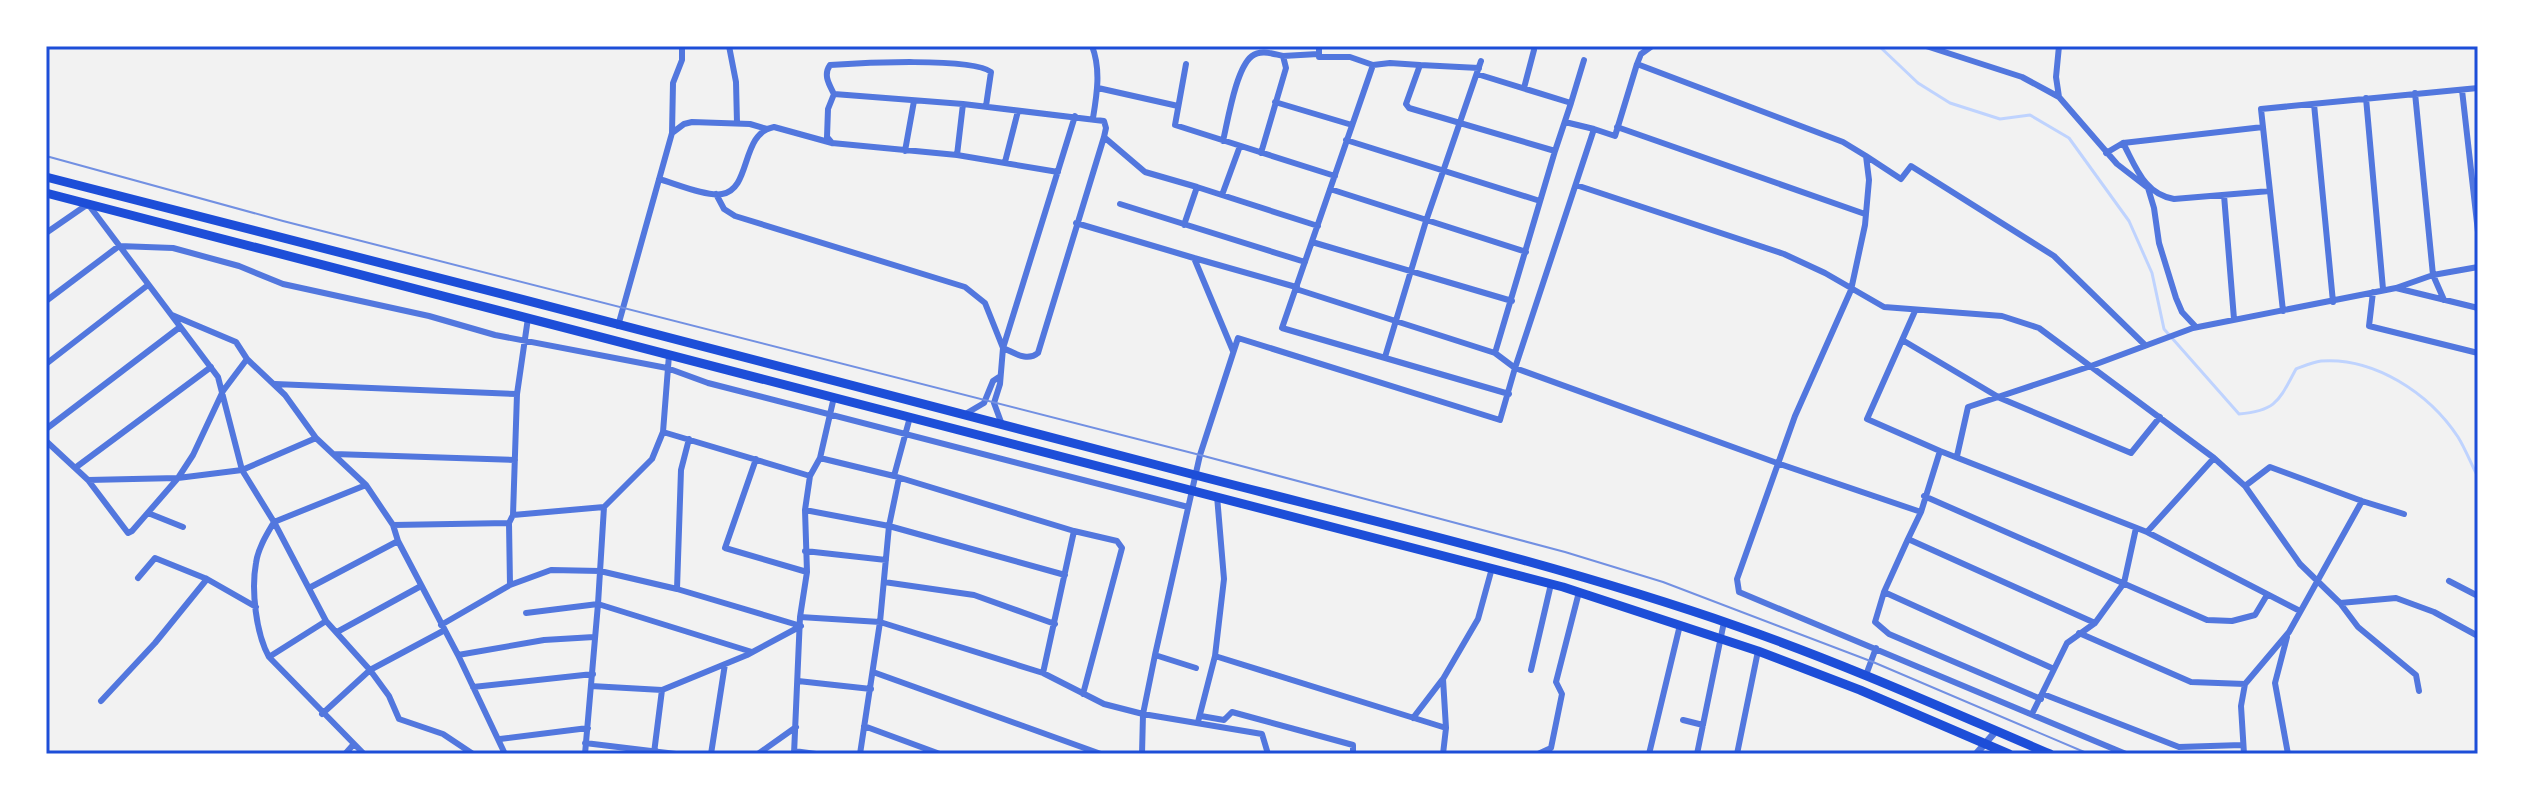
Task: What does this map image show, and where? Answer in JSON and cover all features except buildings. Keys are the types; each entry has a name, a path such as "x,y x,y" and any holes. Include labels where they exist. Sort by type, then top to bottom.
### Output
{"main road":[{"path":"46,177 664,338 967,413 1520,559 1724,622 1866,675 2050,754"},
{"path":"46,193 1579,592 1758,651 1860,690 2009,754"},
{"path":"664,338 665,353"},
{"path":"682,358 686,343"}],"street":[{"path":"618,326 672,133 673,83 682,60 682,46"},
{"path":"729,46 736,82 737,123"},
{"path":"1092,46 1096,56 1098,88 1093,118"},
{"path":"1318,54 1319,46"},
{"path":"1565,122 1615,136 1641,54 1652,46"},
{"path":"1926,46 2022,77 2059,97 2106,153 2148,188 2164,197 2174,199 2270,191"},
{"path":"2059,46 2056,77 2059,97"},
{"path":"1524,88 1534,50"},
{"path":"1223,141 1242,69 1252,56 1262,51 1283,56 1318,54 1319,57 1350,57 1373,65 1479,68 1524,88 1571,103"},
{"path":"1261,153 1286,68 1283,56"},
{"path":"1495,353 1584,60"},
{"path":"832,143 827,137 828,109 834,94 826,78 830,65 900,63 984,67 991,72 986,106"},
{"path":"1186,64 1175,125 1335,176"},
{"path":"1637,64 1830,137 1901,179 1911,166 2054,256 2145,345"},
{"path":"1373,65 1282,328 1509,394"},
{"path":"1420,65 1406,104 1413,110 1555,151"},
{"path":"1385,357 1426,221 1479,68"},
{"path":"1098,88 1178,106"},
{"path":"2283,311 2261,109 2478,88"},
{"path":"2462,90 2478,232"},
{"path":"2415,93 2433,275 2444,300"},
{"path":"716,194 724,209 735,216 965,287 985,303 1003,348 1026,357 1038,353 1106,124 1102,119 986,106 834,94"},
{"path":"2366,98 2383,289"},
{"path":"905,151 914,101"},
{"path":"1275,102 1352,125"},
{"path":"957,155 963,104"},
{"path":"2314,104 2333,302"},
{"path":"1005,162 1018,111"},
{"path":"1001,422 995,401 1000,384 1003,348 1075,116"},
{"path":"672,133 692,122 737,123 767,129"},
{"path":"659,179 716,194 726,193 736,186 756,138 774,127 832,143 957,155 1058,172"},
{"path":"1617,127 1865,214"},
{"path":"2106,153 2123,143 2263,127"},
{"path":"1142,754 1143,714 1200,455 1238,338 1500,420 1594,129"},
{"path":"1104,137 1145,172 1318,226"},
{"path":"1346,140 1540,201"},
{"path":"2123,143 2148,188 2159,243 2176,298 2194,328"},
{"path":"1222,195 1240,146"},
{"path":"1866,156 1869,180 1851,290 1777,463 1739,572 1736,585 1739,592 2126,754"},
{"path":"1576,185 1784,254 1825,273 1884,307 2002,316 2039,328 2214,458 2245,486 2300,564 2340,603 2358,627 2416,675 2419,691"},
{"path":"1184,225 1197,187"},
{"path":"1330,189 1526,252"},
{"path":"2224,195 2234,319"},
{"path":"46,233 88,204 211,367 223,391 242,470 274,522 326,621 370,670 389,696 399,719 443,734 473,754"},
{"path":"1120,204 1305,262"},
{"path":"1076,223 1296,287 1495,353 1515,368 1921,512"},
{"path":"1312,242 1512,301"},
{"path":"1296,287 1312,242"},
{"path":"46,301 119,246 173,248 239,266 283,284 429,316 495,335 667,368 708,383 1188,507"},
{"path":"1194,258 1233,353"},
{"path":"1957,456 1968,407 2194,328 2333,302 2396,288 2433,275 2478,267"},
{"path":"46,364 148,285"},
{"path":"2396,288 2478,308"},
{"path":"2373,292 2369,326 2478,353"},
{"path":"1915,311 1867,419 2147,532 2300,611"},
{"path":"172,315 236,342 247,359 275,384 316,438 366,485 393,525 398,541 458,655 505,754"},
{"path":"510,585 509,523 513,515 517,394 528,318"},
{"path":"46,429 180,327"},
{"path":"995,331 1007,336"},
{"path":"1904,341 2000,398 2131,453 2160,417"},
{"path":"513,515 604,507 652,459 663,432 665,353"},
{"path":"46,441 88,480 128,533 178,478 193,455 223,391 247,359"},
{"path":"75,468 211,367"},
{"path":"967,413 982,404 993,381 999,377"},
{"path":"275,384 517,394"},
{"path":"816,754 794,752 800,617 807,572 805,510 810,476 820,458 834,397"},
{"path":"986,398 995,401"},
{"path":"860,754 880,622 896,477 910,417"},
{"path":"663,432 810,476"},
{"path":"88,480 178,478 242,470 316,438"},
{"path":"677,589 681,470 689,439"},
{"path":"1940,451 1921,512 1884,592 1875,622 1889,634 2179,747 2242,745"},
{"path":"334,454 515,460"},
{"path":"820,458 1117,541 1122,548 1083,694"},
{"path":"2147,532 2214,458"},
{"path":"756,459 725,548 807,572"},
{"path":"2245,486 2270,467 2404,514"},
{"path":"364,754 269,657 260,642 256,563 274,522 366,485"},
{"path":"1200,719 1215,656 1224,579 1217,496"},
{"path":"1924,496 2207,620 2232,621 2255,615 2267,595"},
{"path":"2288,754 2275,683 2289,632 2362,501"},
{"path":"585,754 604,507"},
{"path":"805,510 889,526 1065,575"},
{"path":"148,513 183,527"},
{"path":"393,525 509,523"},
{"path":"2032,714 2067,643 2095,623 2124,583 2136,528"},
{"path":"1043,673 1074,531"},
{"path":"1908,539 2095,623"},
{"path":"309,588 398,541"},
{"path":"805,551 886,560"},
{"path":"138,578 155,558 207,579 256,607"},
{"path":"1413,718 1443,679 1478,619 1492,568"},
{"path":"322,714 370,670 510,585 551,570 600,571 677,589 801,626"},
{"path":"101,701 155,643 207,579"},
{"path":"2449,581 2478,596"},
{"path":"884,582 974,595 1055,624"},
{"path":"1531,670 1551,584"},
{"path":"337,632 421,586"},
{"path":"1538,754 1551,748 1562,694 1556,682 1579,592"},
{"path":"1884,592 2054,669"},
{"path":"2340,603 2396,598 2434,612 2478,636"},
{"path":"526,613 598,604 752,652"},
{"path":"800,617 880,622 1043,673 1104,704 1143,714 1200,719 1224,720 1232,712 1353,745 1353,754"},
{"path":"269,657 326,621"},
{"path":"1697,754 1724,622"},
{"path":"1649,754 1680,625"},
{"path":"591,686 662,690 752,652 801,626"},
{"path":"2244,754 2241,706 2245,684 2289,632"},
{"path":"2079,633 2191,682 2245,684"},
{"path":"1866,675 1889,634"},
{"path":"458,655 544,640 594,637"},
{"path":"1737,754 1758,651"},
{"path":"1155,655 1196,668"},
{"path":"1215,656 1446,728"},
{"path":"711,754 725,664"},
{"path":"873,672 1101,754"},
{"path":"473,687 593,674"},
{"path":"1443,679 1446,728 1443,754"},
{"path":"798,681 871,689"},
{"path":"654,753 662,690"},
{"path":"1200,719 1262,734 1268,754"},
{"path":"1683,720 1703,725"},
{"path":"864,726 940,754"},
{"path":"758,754 796,727"},
{"path":"500,739 588,728"},
{"path":"1976,754 1996,731"},
{"path":"585,743 676,754"},
{"path":"345,754 353,745"}],"waterway":[{"path":"1879,46 1918,83 1950,103 2000,119 2030,115 2069,138 2129,221 2152,273 2164,329 2239,414 2269,407 2285,389 2296,369 2321,361 2361,365 2398,381 2432,406 2458,437 2478,477"}],"tram line":[{"path":"46,156 283,221 1200,455 1565,552 1663,582 1873,662 2089,754"}]}
